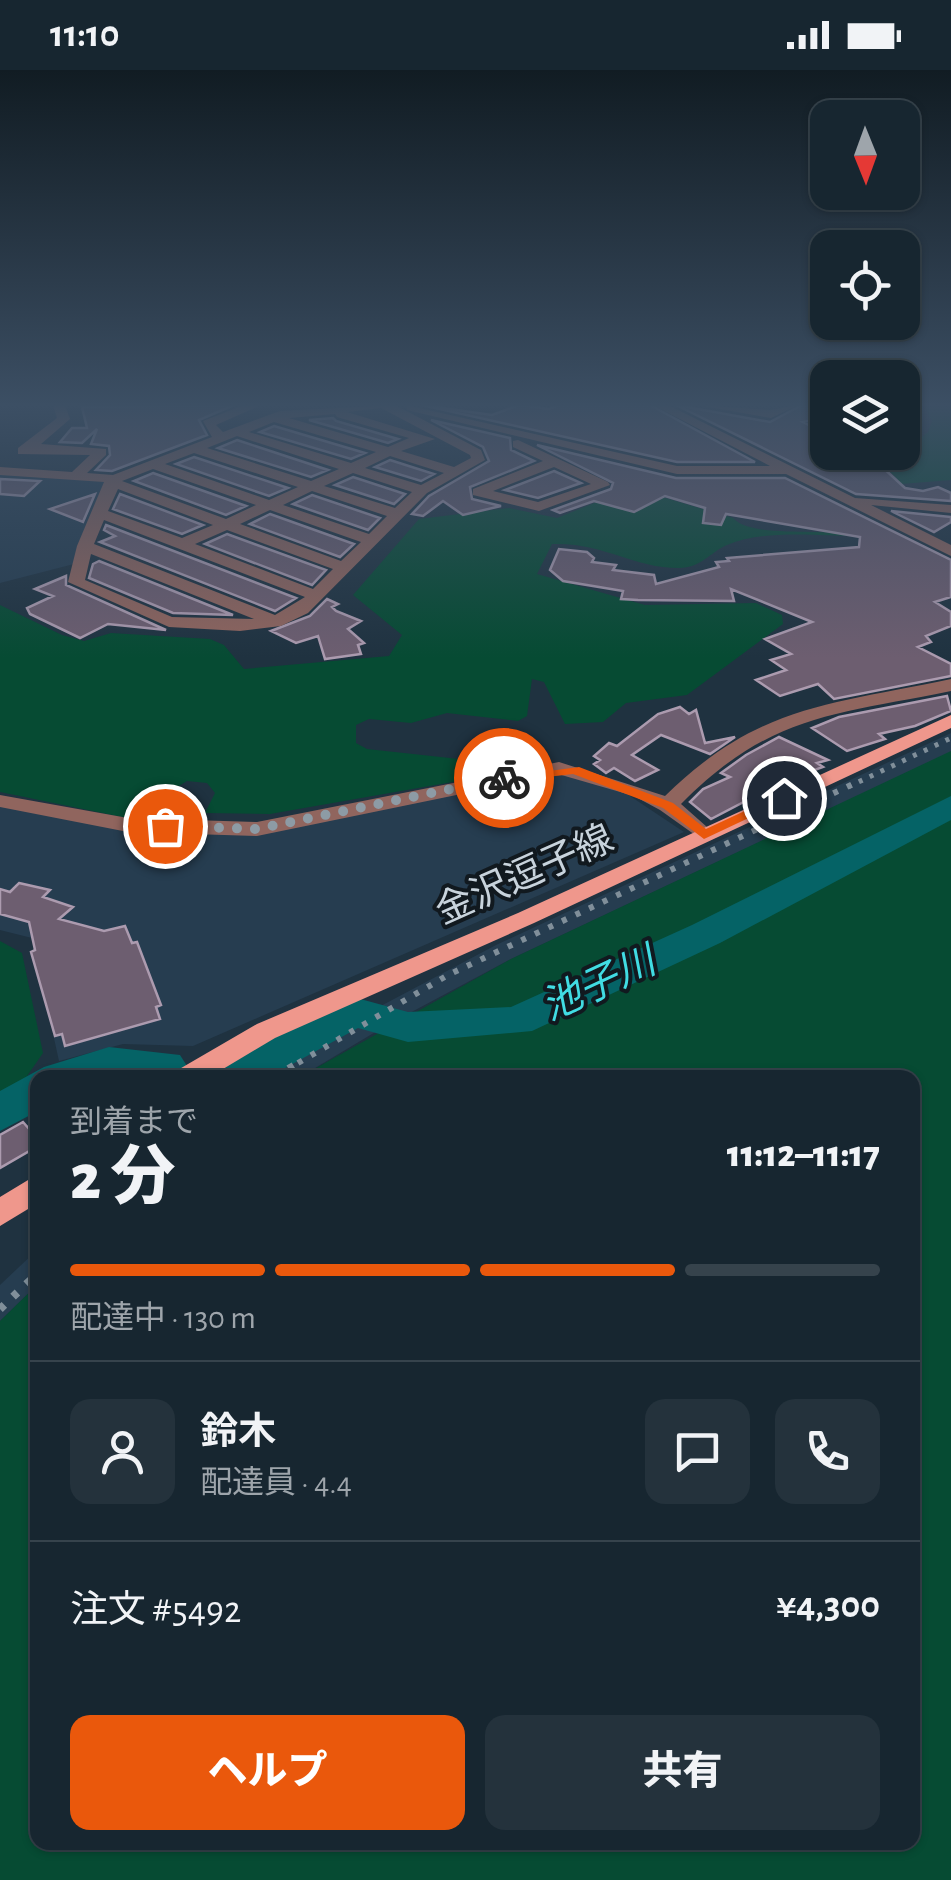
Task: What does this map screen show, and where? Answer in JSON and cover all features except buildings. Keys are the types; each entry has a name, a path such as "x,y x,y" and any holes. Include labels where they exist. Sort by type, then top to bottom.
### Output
{"main road":[{"name":"金沢逗子線","path":"199,1070 255,1036 951,721"},
{"path":"0,1214 30,1192"}],"street":[{"path":"109,489 85,546 76,582 160,620 240,626 274,622 294,614 422,490"},
{"path":"135,489 343,567"},
{"path":"224,489 371,540"},
{"path":"134,566 303,489"},
{"path":"322,489 397,514"},
{"path":"484,489 478,492 539,507 590,489"},
{"path":"828,489 951,550"},
{"path":"846,498 951,509"},
{"path":"98,512 315,595"},
{"path":"85,546 274,622"},
{"path":"668,806 708,762 777,722 951,685"},
{"path":"0,801 128,824 257,829 559,768 641,792 668,806 704,835"}],"shaded area":[{"path":"0,489 103,489 74,564 0,583"},
{"path":"951,733 951,752 511,959 404,1016 377,1008 496,945"},
{"path":"549,773 577,776 624,792 684,832 193,1046 123,1044 59,1061 32,938 0,930 0,805 215,831"},
{"path":"354,1019 382,1028 312,1070 274,1070"},
{"path":"30,1257 30,1292 0,1321 0,1285"}],"green space":[{"path":"637,489 756,528 857,536 757,537 727,545 699,563 679,568 647,564 587,547 552,544 537,574 645,605 756,603 782,615 783,624 687,695 626,703 603,722 565,724 544,682 532,679 527,716 518,721 447,713 411,723 369,719 356,725 356,743 367,749 496,763 502,769 498,774 270,814 205,813 215,793 207,783 187,781 127,818 0,792 0,605 62,635 84,641 111,633 210,639 224,645 244,669 389,656 402,635 353,595 419,519 509,508 557,518"},
{"path":"951,751 951,1880 0,1880 0,1321 30,1292 30,1850 920,1850 920,1070 313,1070 511,959"},
{"path":"0,941 22,953 43,1053 14,1095 0,1101"},
{"path":"341,1014 354,1019 272,1070 229,1070"}],"waterway":[{"name":"池子川","path":"245,1070 353,1012 408,1027 517,1021 706,934 951,806"},
{"name":"池子川","path":"86,1070 109,1063 165,1066"},
{"name":"池子川","path":"0,1114 30,1093"}],"railway":[{"path":"848,787 951,738"},
{"path":"298,1063 448,975 853,784"},
{"path":"287,1070 302,1061"},
{"path":"0,1309 30,1281"}],"way so far":[{"path":"165,826 257,829 504,778"}],"route":[{"path":"504,778 559,768 575,770 641,792 668,806 704,835 784,798"}]}
